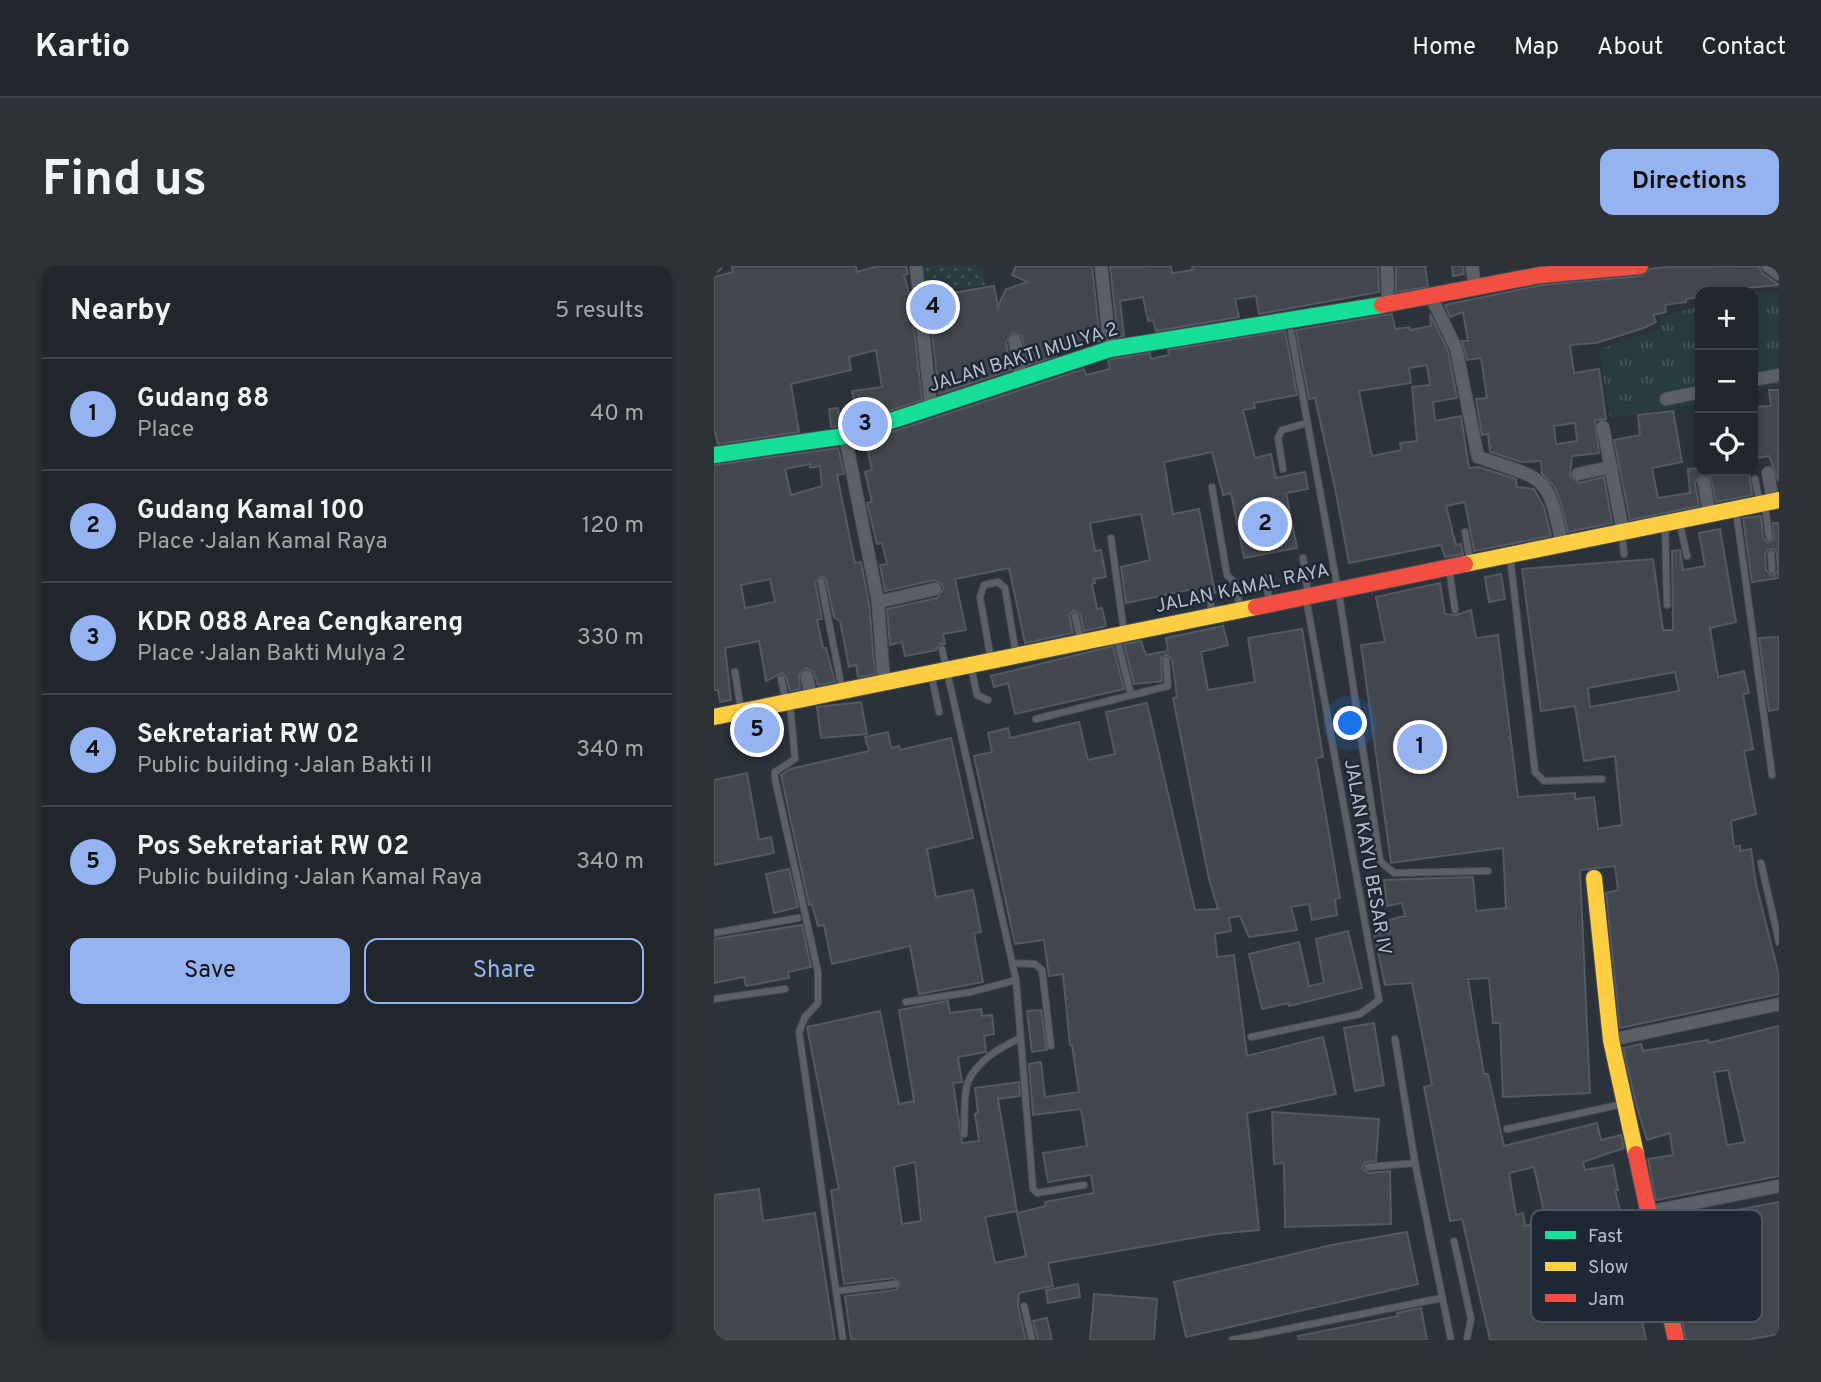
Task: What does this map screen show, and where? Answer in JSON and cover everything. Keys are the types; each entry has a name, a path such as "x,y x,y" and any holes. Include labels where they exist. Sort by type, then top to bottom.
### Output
{"street":[{"path":"916,266 931,406"},
{"path":"1101,266 1110,349"},
{"path":"1387,266 1388,303"},
{"path":"1472,266 1475,288"},
{"name":"JALAN BAKTI MULYA 2","path":"714,455 845,436 1021,376 1110,349 1431,297 1540,275 1640,266"},
{"path":"1768,266 1779,274"},
{"path":"1431,297 1456,348 1478,457 1529,474 1545,485 1553,500 1562,544"},
{"path":"1015,341 1021,376"},
{"path":"1758,379 1779,375"},
{"path":"1666,399 1695,393"},
{"path":"1603,427 1622,532"},
{"path":"845,436 878,603 884,683"},
{"path":"1578,474 1611,467"},
{"path":"1768,473 1769,502"},
{"path":"1704,482 1709,513"},
{"name":"JALAN KAMAL RAYA","path":"714,717 1769,502"},
{"path":"878,603 936,589"},
{"path":"807,677 811,697"},
{"path":"1594,878 1611,1040 1648,1210"},
{"path":"1611,1040 1779,1004"},
{"path":"1658,1210 1779,1186"},
{"path":"1672,1322 1676,1340"}],"lane":[{"path":"1291,332 1337,588 1380,860 1394,873 1488,870"},
{"path":"1283,468 1278,438 1282,430 1307,423"},
{"path":"1755,479 1769,502 1769,537"},
{"path":"1212,487 1227,575 1235,583 1240,610"},
{"path":"1736,508 1772,775"},
{"path":"1672,522 1687,556"},
{"path":"1667,605 1672,522"},
{"path":"1465,532 1470,562"},
{"path":"1622,532 1624,554"},
{"path":"1111,538 1120,635 1131,695"},
{"path":"1510,554 1535,772 1544,781 1602,779"},
{"path":"1771,554 1773,570"},
{"name":"JALAN KAYU BESAR IV","path":"1251,1037 1360,1014 1379,1000 1307,595 1303,558"},
{"path":"1448,566 1455,610"},
{"path":"1265,578 1270,603"},
{"path":"821,582 842,691"},
{"path":"992,662 979,597 984,585 998,582 1005,588 1016,657"},
{"path":"1209,598 1213,615"},
{"path":"1075,616 1081,643"},
{"path":"939,712 942,649"},
{"path":"1037,719 1169,686 1166,660"},
{"path":"971,666 977,695 988,700"},
{"path":"735,672 741,712"},
{"path":"939,672 1016,981 1033,1189 1037,1193 1084,1185"},
{"path":"781,679 788,702 795,759 775,772 775,779 818,972 818,1003 804,1017 799,1032 843,1340"},
{"path":"1761,863 1779,942"},
{"path":"714,933 798,918"},
{"path":"1012,963 1035,964 1042,970 1051,1045"},
{"path":"906,1002 971,992 1016,981"},
{"path":"714,999 785,989"},
{"path":"964,1133 968,1082 985,1060 1002,1046 1019,1039"},
{"path":"1395,1039 1415,1163 1451,1340"},
{"path":"1507,1129 1623,1104"},
{"path":"1368,1167 1415,1163"},
{"path":"1454,1241 1471,1319 1465,1340"},
{"path":"837,1291 895,1284"},
{"path":"1231,1340 1442,1298"},
{"path":"1024,1306 1032,1340"}],"green space":[{"path":"914,266 982,266 985,285 918,294"},
{"path":"1758,292 1779,293 1779,385 1758,389"},
{"path":"1695,307 1695,404 1610,418 1599,349 1660,329 1661,317"}],"building":[{"path":"856,266 857,272 878,266 906,266 908,274 904,275 911,300 922,400 852,423 848,407 855,407 852,391 882,387 876,350 849,357 851,370 791,384 799,432 718,444 714,429 714,277 733,272 732,267"},
{"path":"1016,266 1092,266 1100,341 1070,347 1055,353 1056,356 1028,365 1022,336 1013,333 1006,342 1011,370 939,394 928,297 994,286 998,306 1006,289 1028,282 1012,275"},
{"path":"1171,266 1172,273 1193,270 1192,266 1378,266 1379,292 1259,314 1256,296 1235,299 1239,317 1156,331 1153,320 1148,321 1143,297 1120,301 1124,336 1118,337 1110,267"},
{"path":"1396,266 1425,266 1428,287 1396,292"},
{"path":"1452,266 1463,266 1464,274 1453,276"},
{"path":"1759,266 1762,273 1779,285 1695,287 1695,298 1665,305 1666,312 1653,315 1656,322 1644,328 1596,343 1570,345 1574,373 1599,369 1606,419 1595,420 1599,453 1572,456 1570,476 1579,483 1604,477 1612,523 1568,532 1560,500 1554,486 1542,474 1541,461 1521,462 1490,452 1488,434 1482,435 1476,399 1487,398 1481,358 1467,360 1462,341 1468,341 1463,312 1450,317 1445,305 1542,285 1641,276 1650,269","holes":["1575,423 1577,441 1556,444 1554,426"]},
{"path":"1392,314 1395,329 1409,327 1410,330 1431,326 1430,314 1448,351 1457,398 1433,402 1435,421 1461,416 1469,468 1479,467 1516,479 1517,487 1534,489 1544,507 1551,536 1474,551 1465,502 1446,506 1456,545 1461,544 1463,554 1445,557 1441,545 1349,563 1315,398 1309,399 1296,330","holes":["1427,365 1430,385 1412,387 1417,441 1400,443 1401,450 1372,456 1359,391 1411,383 1409,368"]},
{"path":"1285,331 1297,395 1254,403 1255,408 1243,410 1255,458 1271,454 1276,478 1305,472 1308,489 1286,493 1297,548 1244,558 1231,493 1223,495 1212,452 1164,462 1173,514 1199,509 1215,593 1194,597 1193,589 1126,603 1121,567 1150,560 1141,514 1090,523 1095,551 1101,550 1106,577 1094,579 1095,583 1092,584 1097,609 1102,608 1106,626 1084,631 1080,614 1074,610 1069,615 1073,633 1025,643 1009,568 955,579 966,630 943,634 945,644 939,644 936,650 905,656 902,642 890,645 887,609 937,598 944,588 934,580 885,591 880,565 887,564 882,543 877,544 867,503 872,502 865,472 872,470 867,447 860,449 858,443 1084,369 1086,375 1110,369 1108,361 1112,359 1150,353 1151,359 1169,355 1168,350"},
{"path":"1769,390 1779,390 1778,481 1769,456 1758,458 1758,407 1771,406"},
{"path":"838,408 840,426 831,427 829,409"},
{"path":"1673,411 1682,462 1652,468 1658,498 1690,493 1688,469 1695,468 1695,476 1700,476 1695,483 1699,506 1630,520 1614,440 1640,435 1638,415"},
{"path":"838,448 844,474 837,475 855,563 861,562 869,603 875,674 858,677 856,665 849,667 840,621 834,617 826,580 821,576 815,582 822,619 817,620 835,682 818,685 814,672 806,668 799,675 800,689 790,691 782,673 766,681 759,641 725,648 731,700 720,702 718,690 714,690 714,465","holes":["810,464 810,468 820,466 822,486 791,495 785,469","770,579 775,602 745,608 741,585"]},
{"path":"1708,476 1750,476 1752,495 1716,502 1711,477"},
{"path":"1761,516 1763,538 1767,542 1774,539 1773,523 1779,523 1779,578 1752,582 1743,518","holes":["1768,549 1774,549 1778,570 1773,576 1766,570 1765,554"]},
{"path":"1720,529 1736,622 1710,628 1718,677 1744,671 1749,693 1743,694 1753,749 1744,751 1756,814 1731,821 1734,847 1740,846 1740,851 1751,849 1756,884 1779,975 1779,994 1620,1028 1606,893 1618,890 1615,866 1580,870 1590,1093 1503,1097 1500,1023 1493,1023 1489,978 1468,979 1484,1074 1488,1074 1504,1146 1597,1123 1601,1140 1621,1135 1624,1148 1583,1162 1585,1170 1613,1165 1620,1210 1544,1210 1534,1167 1509,1173 1516,1215 1523,1213 1525,1226 1531,1225 1531,1322 1642,1322 1646,1340 1490,1340 1462,1219 1450,1221 1424,1087 1432,1085 1412,983 1385,985 1374,934 1390,932 1389,920 1405,916 1402,903 1387,906 1384,880 1473,877 1476,911 1506,908 1503,848 1391,863 1361,645 1385,642 1376,597 1440,583 1445,614 1456,615 1471,610 1476,638 1498,635 1518,797 1575,793 1575,799 1594,797 1598,829 1622,825 1615,756 1584,761 1575,706 1541,711 1522,569 1653,559 1663,630 1673,630 1672,551 1680,550 1683,570 1705,566 1699,533","holes":["1675,672 1679,691 1590,707 1588,688"]},
{"path":"1501,574 1505,599 1489,602 1485,577"},
{"path":"1223,626 1228,645 1201,652 1208,690 1255,682 1248,638 1302,629 1323,757 1316,758 1340,898 1335,899 1337,915 1312,920 1309,904 1291,907 1297,930 1249,937 1240,916 1229,918 1231,931 1215,934 1217,957 1234,955 1247,1056 1323,1037 1336,1094 1247,1113 1259,1230 1216,1234 1048,1263 1053,1286 1019,1293 1018,1307 1026,1340 851,1340 845,1296 896,1290 900,1283 894,1278 844,1284 831,1190 839,1189 807,1027 880,1011 899,1104 914,1101 899,1010 948,1001 950,1013 981,1009 982,1016 992,1015 994,1034 984,1036 986,1052 958,1057 962,1082 953,1083 962,1143 979,1141 975,1088 1019,1082 1020,1096 998,1099 1017,1211 985,1217 995,1263 1026,1256 1017,1213 1046,1206 1045,1202 1094,1193 1091,1175 1048,1182 1043,1153 1087,1146 1081,1109 1033,1115 1029,1064 1041,1062 1045,1097 1079,1092 1070,1045 1063,974 1049,976 1044,940 1015,944 974,756 992,752 988,733 1008,728 1010,738 1079,722 1088,760 1115,754 1106,712 1147,703 1195,910 1218,909 1209,879 1173,698 1177,697 1172,659 1166,654 1161,658 1162,681 1134,684 1124,644 1141,641 1146,655 1168,651 1166,638","holes":["915,1162 921,1221 902,1224 894,1167"]},
{"path":"1779,637 1779,709 1769,711 1759,638"},
{"path":"1113,646 1124,689 1015,714 1008,683 994,687 991,676"},
{"path":"861,702 867,734 821,738 817,707"},
{"path":"768,719 771,738 746,741 744,722"},
{"path":"888,732 891,748 899,746 900,750 951,738 973,838 927,849 936,897 973,890 981,932 974,933 983,982 919,994 910,946 832,964 824,925 818,926 812,904 809,905 781,775 790,769 869,751 865,737"},
{"path":"747,773 759,840 771,837 774,853 714,865 714,780"},
{"path":"789,869 798,907 774,913 766,874"},
{"path":"802,925 811,967 788,972 789,978 746,986 744,977 714,983 714,939"},
{"path":"1348,931 1362,988 1289,1006 1288,1003 1262,1009 1249,954 1299,942 1309,986 1324,983 1316,939"},
{"path":"1041,1010 1047,1050 1032,1052 1027,1011"},
{"path":"1374,1023 1384,1085 1355,1091 1344,1028"},
{"path":"1779,1026 1779,1176 1656,1200 1648,1159 1673,1155 1670,1133 1647,1140 1623,1048 1641,1044 1643,1051 1708,1040 1709,1043","holes":["1728,1070 1745,1142 1727,1145 1714,1072"]},
{"path":"1272,1112 1379,1119 1376,1161 1365,1162 1362,1168 1368,1173 1390,1171 1391,1224 1285,1227 1284,1163 1274,1164"},
{"path":"759,1189 763,1221 815,1213 835,1340 714,1340 714,1195"},
{"path":"1779,1202 1779,1334 1746,1340 1686,1340 1682,1322 1762,1322 1762,1210 1736,1210"},
{"path":"1407,1232 1418,1284 1186,1337 1174,1282 1332,1245"},
{"path":"1078,1284 1080,1297 1048,1303 1046,1290"},
{"path":"1094,1294 1157,1299 1154,1340 1090,1340"},
{"path":"1421,1308 1427,1340 1299,1340 1298,1336 1398,1316 1397,1313"},
{"path":"1047,1318 1052,1340 1038,1340 1033,1321"}],"traffic: fast":[{"path":"714,455 845,436 1110,349 1382,305"}],"traffic: slow":[{"path":"1465,564 1779,500"},
{"path":"714,717 1256,607"},
{"path":"1594,878 1611,1040 1636,1154"}],"traffic: jam":[{"path":"1382,305 1540,275 1640,266"},
{"path":"1256,607 1465,564"},
{"path":"1636,1154 1648,1210"},
{"path":"1672,1322 1676,1340"}],"place":[{"name":"Sekretariat RW 02","path":"933,307"},
{"name":"KDR 088 Area Cengkareng","path":"865,424"},
{"name":"Gudang Kamal 100","path":"1265,524"},
{"name":"Pos Sekretariat RW 02","path":"757,730"},
{"name":"Gudang 88","path":"1420,747"}]}
